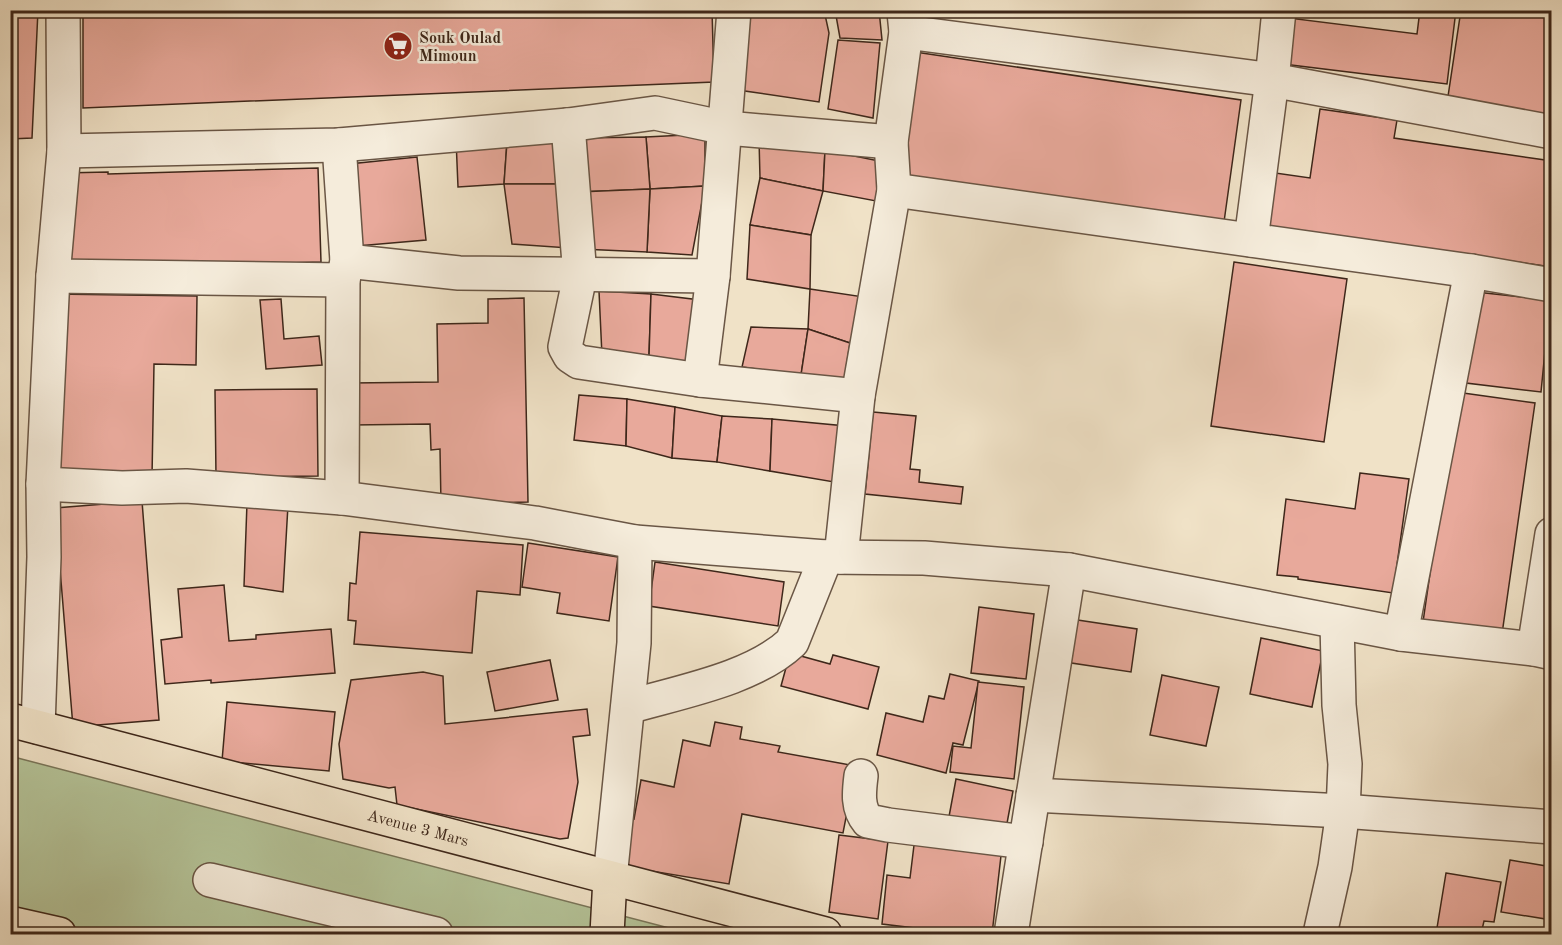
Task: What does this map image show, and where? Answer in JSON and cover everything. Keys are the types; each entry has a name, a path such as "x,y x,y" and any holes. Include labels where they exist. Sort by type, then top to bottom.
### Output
{"main road":[{"name":"Avenue 3 Mars","path":"24,723 825,934"},
{"path":"607,934 610,878"},
{"path":"10,923 59,934"}],"street":[{"path":"24,723 44,557 43,484 53,276 64,151 63,10"},
{"path":"700,380 713,276 734,10"},
{"path":"1251,240 1279,10"},
{"path":"628,707 718,681 760,665 782,652 792,642 834,557 858,396 894,190 891,142 905,22 1272,80 1551,132"},
{"path":"64,151 339,145 568,125 655,113 726,129 891,142"},
{"path":"568,125 579,276 565,347 570,356 579,362 700,380 858,396"},
{"path":"339,145 345,270 342,498"},
{"path":"894,190 1471,271 1551,285"},
{"path":"53,276 345,270 579,276 713,276"},
{"path":"1401,634 1471,271"},
{"path":"43,484 122,488 186,486 342,498 535,523 635,542 834,557 924,558 1070,570 1401,634 1543,651 1551,534"},
{"path":"610,878 634,642 635,542"},
{"path":"1011,934 1070,570"},
{"path":"1320,934 1335,867 1343,811 1345,764 1339,705 1338,622"},
{"path":"861,776 859,797 861,809 868,821 1026,842"},
{"path":"1033,795 1343,811 1551,827"},
{"path":"210,880 436,934"}],"green space":[{"path":"10,756 692,934 84,934 11,917"}],"building":[{"path":"10,10 38,10 32,138 10,139"},
{"name":"Souk Oulad Mimoun","path":"83,10 712,10 714,82 83,108"},
{"path":"742,10 824,10 829,33 819,102 738,90"},
{"path":"835,10 879,10 882,40 840,38"},
{"path":"1420,10 1456,10 1447,84 1283,64 1289,18 1417,34"},
{"path":"1461,10 1552,10 1552,119 1447,103"},
{"path":"838,40 880,43 873,118 828,109"},
{"path":"915,52 1241,100 1224,222 897,174"},
{"path":"1320,109 1397,120 1394,138 1552,161 1552,267 1260,225 1268,172 1310,178"},
{"path":"705,134 705,186 650,189 646,137"},
{"path":"646,137 650,189 578,192 577,138"},
{"path":"456,139 507,142 504,184 458,187"},
{"path":"759,139 825,150 823,191 760,178"},
{"path":"507,142 565,142 565,184 504,184"},
{"path":"825,150 884,162 876,201 823,191"},
{"path":"417,157 426,240 357,246 349,164"},
{"path":"318,168 321,262 67,270 63,173 108,172 108,174"},
{"path":"760,178 823,191 811,235 750,225"},
{"path":"504,184 565,184 569,248 512,244"},
{"path":"705,186 692,255 647,252 650,189"},
{"path":"650,189 647,252 581,249 578,192"},
{"path":"750,225 811,235 810,289 747,279"},
{"path":"1234,262 1347,279 1324,442 1211,426"},
{"path":"810,289 864,297 850,343 808,329"},
{"path":"599,291 651,294 649,356 602,356"},
{"path":"1476,292 1550,300 1541,392 1466,383"},
{"path":"53,294 197,296 196,365 154,364 152,477 51,475"},
{"path":"651,294 700,300 691,363 649,356"},
{"path":"524,298 528,502 441,504 440,449 431,450 430,424 352,425 351,383 438,382 437,324 488,323 488,299"},
{"path":"281,299 284,339 319,336 322,365 266,369 260,300"},
{"path":"751,327 808,329 801,375 742,367"},
{"path":"808,329 850,343 843,387 801,375"},
{"path":"317,389 318,476 216,477 215,390"},
{"path":"1456,392 1535,403 1502,634 1423,622"},
{"path":"579,395 627,399 626,446 574,440"},
{"path":"627,399 675,407 672,458 626,446"},
{"path":"675,407 722,416 717,462 672,458"},
{"path":"873,412 916,416 910,469 920,470 919,482 963,487 961,504 865,494"},
{"path":"722,416 772,419 770,471 717,462"},
{"path":"772,419 846,426 834,482 770,471"},
{"path":"1360,473 1409,479 1393,593 1277,575 1286,499 1355,509"},
{"path":"142,501 159,720 73,727 55,508"},
{"path":"247,503 288,505 283,592 244,586"},
{"path":"360,532 523,545 520,595 477,591 472,653 354,644 356,621 348,620 350,583 356,584"},
{"path":"528,543 618,557 609,621 557,613 560,593 522,587"},
{"path":"655,562 784,582 778,626 649,606"},
{"path":"224,585 229,641 256,639 256,635 331,629 335,673 211,683 211,680 165,684 161,640 182,637 178,589"},
{"path":"979,607 1034,614 1026,679 971,673"},
{"path":"1071,619 1137,629 1131,672 1065,662"},
{"path":"1261,638 1323,651 1312,707 1250,694"},
{"path":"790,653 830,664 833,655 879,667 868,709 781,686"},
{"path":"550,660 558,700 495,711 487,672"},
{"path":"423,672 443,676 445,724 587,709 590,735 573,737 578,782 568,838 560,839 397,805 395,787 389,788 343,779 339,744 351,680"},
{"path":"950,674 979,681 963,745 953,743 946,773 877,755 886,713 923,722 929,696 944,699"},
{"path":"1162,675 1219,687 1206,746 1150,735"},
{"path":"978,682 1024,687 1014,779 950,772 953,746 971,748"},
{"path":"227,702 335,712 329,771 222,761"},
{"path":"715,722 742,727 740,739 780,746 778,752 856,766 843,833 742,814 729,884 615,865 624,817 634,819 641,780 674,787 683,740 710,746"},
{"path":"956,779 1013,791 1005,834 948,822"},
{"path":"839,835 888,841 878,919 829,912"},
{"path":"915,837 1002,847 992,934 965,934 882,924 887,875 910,878"},
{"path":"1510,860 1552,867 1552,920 1501,912"},
{"path":"1446,873 1501,882 1494,922 1484,921 1481,934 1436,934"}],"place":[{"name":"Souk Oulad Mimoun","path":"398,46"}]}
